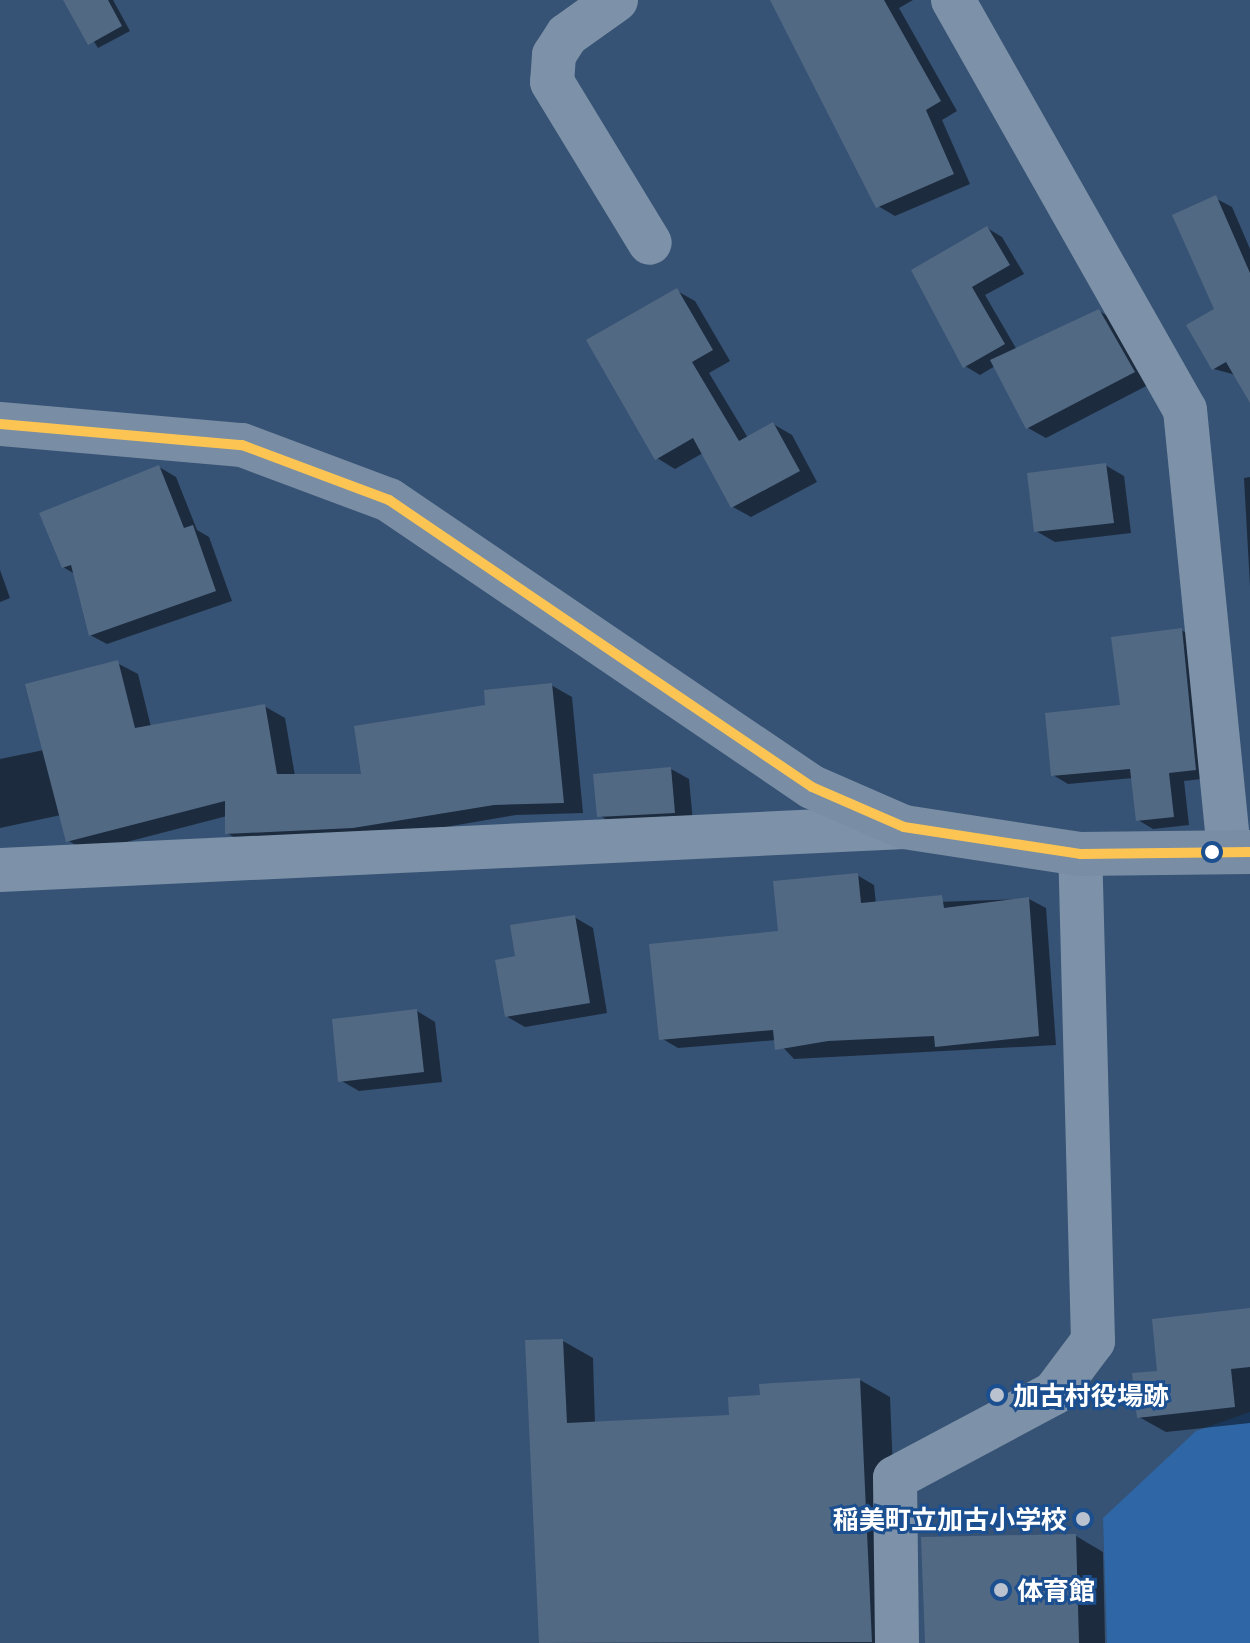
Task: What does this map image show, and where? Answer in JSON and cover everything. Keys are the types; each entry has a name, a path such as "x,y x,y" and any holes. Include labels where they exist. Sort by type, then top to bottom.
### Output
{"main road":[{"path":"0,424 242,445 389,500 812,787 904,827 1080,854 1240,852"}],"street":[{"path":"616,0 567,35 554,55 552,82 650,243"},
{"path":"953,0 1185,410 1240,852"},
{"path":"0,870 904,827"},
{"path":"897,1643 895,1478 1054,1393 1093,1341 1080,854"}],"shaded area":[{"path":"1250,1412 1250,1643 1107,1643 1103,1518 1196,1431"}],"building":[{"path":"63,0 108,0 122,26 88,45"},
{"path":"770,0 884,0 941,101 926,110 954,174 876,208"},
{"path":"1216,195 1250,273 1250,403 1226,362 1212,370 1186,325 1214,309 1172,215"},
{"path":"987,226 1010,265 972,287 1005,344 963,368 911,270"},
{"path":"677,288 713,350 692,362 739,441 773,422 800,471 731,508 693,438 655,460 586,340"},
{"path":"1099,309 1135,372 1026,429 990,360"},
{"path":"1106,463 1114,523 1034,532 1027,473"},
{"path":"159,465 184,528 193,525 216,591 89,636 71,565 62,568 39,513"},
{"path":"1182,628 1196,770 1169,773 1174,817 1136,821 1130,769 1051,776 1045,713 1120,705 1111,637"},
{"path":"118,660 135,728 265,704 277,774 361,774 354,726 485,705 484,690 552,683 564,803 494,805 353,828 225,834 225,801 66,842 25,684"},
{"path":"671,767 675,813 597,817 593,774"},
{"path":"858,873 861,903 942,895 944,908 1029,897 1039,1036 935,1047 934,1036 828,1041 775,1050 773,1030 659,1040 649,944 778,931 773,881"},
{"path":"575,915 590,1003 505,1017 495,960 515,956 510,925"},
{"path":"417,1009 424,1072 338,1082 332,1019"},
{"path":"1250,1308 1250,1367 1231,1369 1235,1407 1137,1418 1132,1373 1157,1371 1152,1319"},
{"path":"563,1339 567,1423 729,1415 728,1397 760,1395 759,1384 860,1378 872,1642 539,1643 525,1340"},
{"name":"体育館","path":"1076,1534 1079,1643 925,1643 921,1537"}],"transit line":[{"path":"0,424 242,445 389,500 812,787 904,827 1080,854 1250,852"}],"place":[{"name":"加古村役場跡","path":"997,1395"},
{"name":"稲美町立加古小学校","path":"1083,1519"},
{"name":"体育館","path":"1001,1590"}]}
